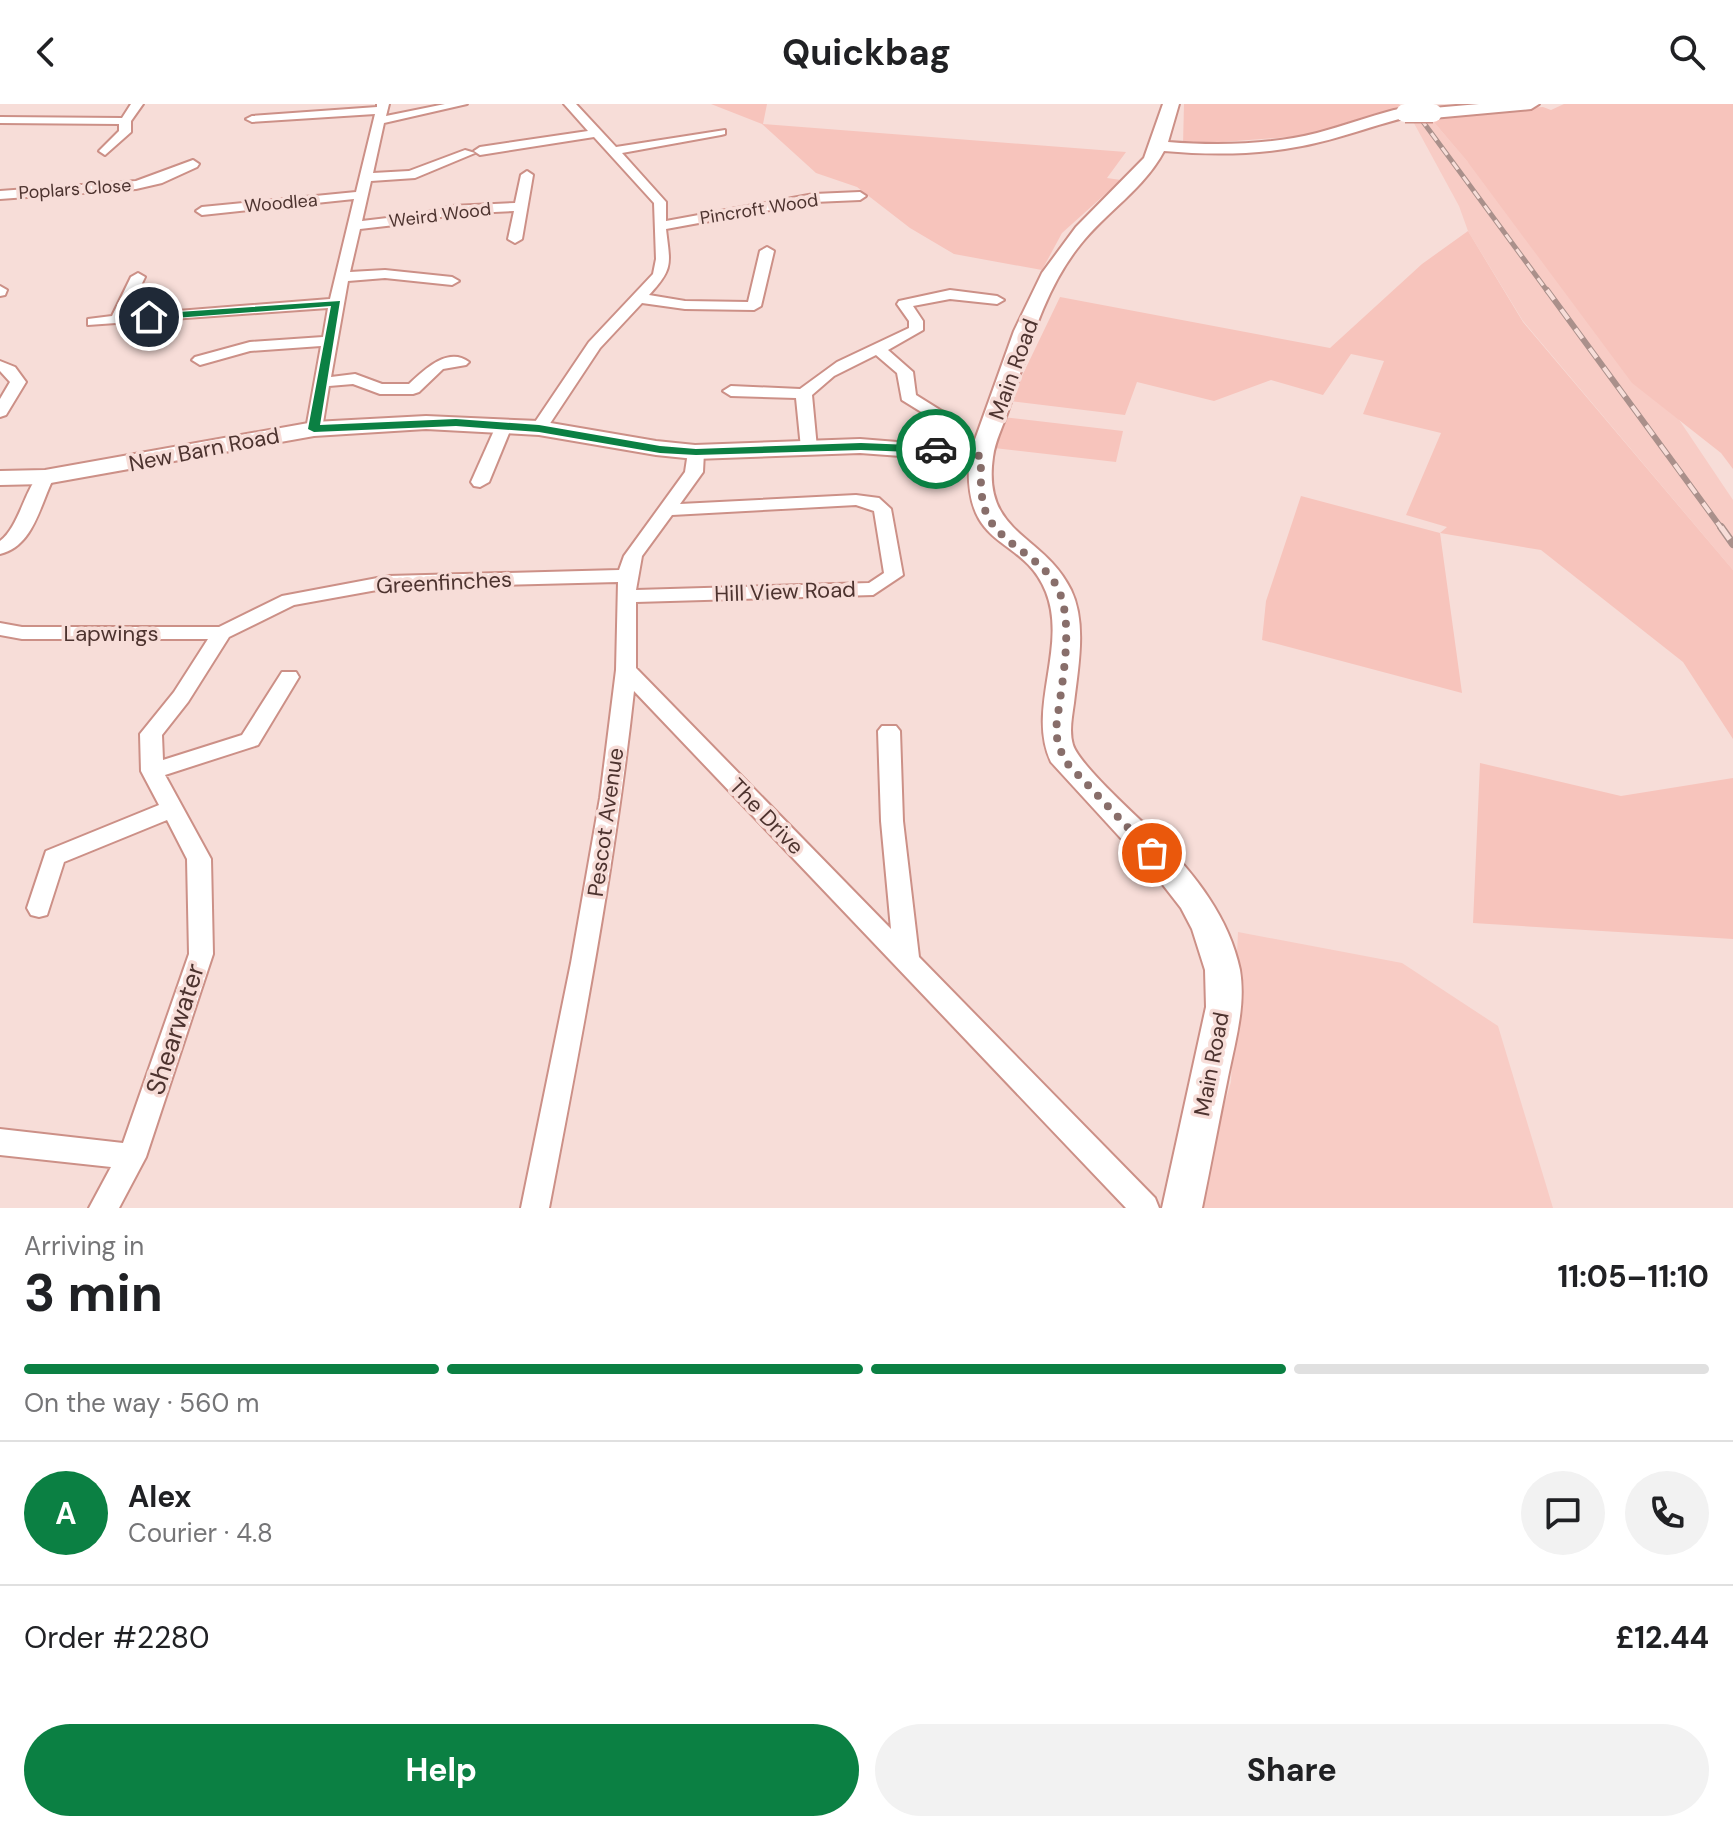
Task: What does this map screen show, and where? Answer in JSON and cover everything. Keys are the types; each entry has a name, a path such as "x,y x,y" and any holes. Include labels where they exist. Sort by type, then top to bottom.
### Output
{"main road":[{"name":"Main Road","path":"1171,104 1159,146 1148,165 1085,228 1064,254 1029,323 981,456 981,490 987,515 1001,534 1045,571 1058,588 1064,606 1066,624 1056,730 1058,745 1066,762 1172,872 1193,899 1209,929 1222,970 1224,1007 1182,1208"},
{"path":"1159,146 1210,149 1286,142 1319,138 1405,113 1531,104"},
{"name":"New Barn Road","path":"0,478 45,477 314,429 456,423 539,428 660,450 925,448 981,456"}],"street":[{"path":"105,151 125,132 125,121 137,104"},
{"path":"252,119 461,104"},
{"path":"539,428 594,345 660,275 663,259 660,202 570,104"},
{"path":"314,429 336,303 345,277 381,112"},
{"path":"0,120 125,121"},
{"path":"613,151 721,132"},
{"path":"367,177 411,175 474,152 596,133"},
{"name":"Poplars Close","path":"0,195 136,185 164,178 193,164"},
{"name":"Weird Wood","path":"515,239 527,175"},
{"name":"Woodlea","path":"202,211 361,195"},
{"name":"Pincroft Wood","path":"659,226 814,198 860,196"},
{"name":"Weird Wood","path":"357,225 421,218 452,210 522,207"},
{"path":"638,298 685,305 754,306 767,251"},
{"path":"345,277 385,274 452,281"},
{"path":"118,319 138,277"},
{"path":"809,448 804,394 816,380 835,368 916,330 916,321 904,304 929,295 957,292 997,300"},
{"path":"93,322 336,303"},
{"path":"200,360 250,347 330,341"},
{"path":"879,350 905,372 908,397 942,418"},
{"path":"323,382 355,379 380,389 413,389 438,365 461,362"},
{"path":"0,366 10,370 18,382 2,419"},
{"path":"731,391 804,394"},
{"path":"480,482 504,426"},
{"path":"627,576 633,556 694,472 696,452"},
{"path":"0,549 25,530 36,493 45,477"},
{"name":"Hill View Road","path":"629,596 873,589 894,575 882,509 873,502 856,500 669,510"},
{"name":"Pescot Avenue","path":"535,1208 586,948 611,798 626,670 627,576"},
{"name":"Greenfinches","path":"222,633 289,600 388,582 627,576"},
{"name":"Lapwings","path":"0,629 22,633 222,633"},
{"name":"Shearwater","path":"103,1208 132,1157 201,954 199,859 170,810 152,771 151,734 181,697 222,633"},
{"name":"The Drive","path":"626,670 1145,1208"},
{"path":"152,771 250,740 289,677"},
{"path":"889,731 892,821 907,962"},
{"path":"39,908 54,857 170,810"},
{"path":"0,1142 132,1157"}],"shaded area":[{"path":"711,104 767,104 763,124 1126,152 1107,178 1121,180 1062,233 1042,270 954,254 910,228 857,187 816,173 762,124"},
{"path":"1184,104 1399,104 1405,111 1315,135 1183,145"},
{"path":"1564,104 1733,104 1733,469 1721,453 1632,383 1467,161 1427,114 1543,107 1551,110"},
{"path":"1409,114 1427,114 1468,162 1571,259 1733,500 1733,570 1523,321 1468,231 1459,206"},
{"path":"1468,231 1523,322 1733,570 1733,739 1683,662 1541,550 1440,533 1447,527 1406,515 1441,433 1363,414 1384,361 1351,354 1323,395 1271,380 1214,401 1137,382 1125,415 1010,401 1060,297 1330,348 1422,264"},
{"path":"1003,417 1123,431 1116,462 994,448"},
{"path":"1301,496 1440,533 1462,693 1262,640 1266,601"},
{"path":"1480,763 1621,796 1733,778 1733,939 1473,923"},
{"path":"1238,932 1402,963 1498,1026 1553,1208 1194,1208 1231,1082"}],"railway":[{"path":"1410,104 1548,292"},
{"path":"1547,290 1722,529"},
{"path":"1721,527 1733,544"}],"way so far":[{"path":"936,449 981,456 981,490 987,515 1001,534 1045,571 1058,588 1066,624 1056,730 1058,745 1066,762 1152,853"}],"route":[{"path":"149,317 336,303 314,429 456,423 539,428 660,450 696,452 861,446 936,449"}]}
